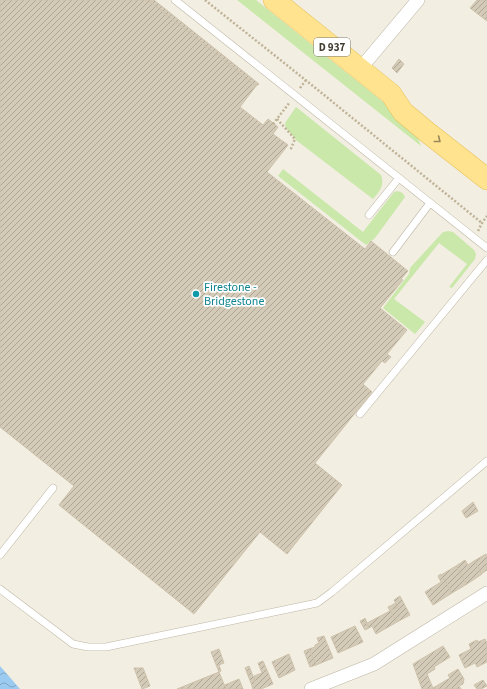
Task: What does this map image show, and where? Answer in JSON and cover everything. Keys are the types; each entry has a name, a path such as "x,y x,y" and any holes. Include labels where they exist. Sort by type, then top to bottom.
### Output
{"main road":[{"name":"D 937","path":"274,0 390,94 403,112 487,179"},
{"name":"D 937","path":"390,94 409,101 487,162"}],"street":[{"path":"360,69 418,0"},
{"path":"311,689 374,664 487,593"}],"lane":[{"path":"175,0 487,248"},
{"path":"370,215 399,178"},
{"path":"393,252 430,203"},
{"path":"360,414 487,260"},
{"path":"0,588 72,644 88,647 106,647 317,603 487,461"},
{"path":"0,555 53,488"}],"path":[{"path":"205,0 482,224"},
{"path":"276,119 295,139 290,151"},
{"path":"475,239 487,216"}],"green space":[{"path":"237,0 256,0 413,126 421,146"},
{"path":"296,107 381,175 382,185 373,199 296,140 286,128 285,123"},
{"path":"283,169 363,232 394,192 401,192 405,197 375,238 366,245 278,176"},
{"path":"443,232 453,232 474,250 476,254 475,259 452,288 449,287 467,264 439,243 394,299 425,322 415,334 383,308 409,274 410,268"}],"water":[{"path":"0,666 20,689 0,689"}],"building":[{"name":"Firestone - Bridgestone","path":"0,0 148,0 256,86 240,107 263,125 268,119 278,127 273,134 288,145 267,172 365,249 371,241 408,271 401,279 403,280 380,308 407,330 387,354 391,357 385,363 382,361 363,384 372,392 315,463 342,485 287,554 260,532 194,614 59,505 74,486 0,427"},
{"path":"148,0 154,0 259,84 256,86"},
{"path":"477,0 487,0 487,21 470,8"},
{"path":"399,59 404,64 397,73 392,68"},
{"path":"473,502 478,511 466,518 462,511"},
{"path":"486,554 487,570 481,574 474,561"},
{"path":"465,560 468,565 474,561 482,574 467,584 456,566"},
{"path":"456,566 467,584 452,593 441,575"},
{"path":"441,574 452,593 433,605 425,592 441,582 438,576"},
{"path":"400,596 410,615 397,622 390,611 398,607 394,600"},
{"path":"396,603 398,607 390,611 388,607"},
{"path":"390,611 397,622 376,634 372,626 369,628 364,619 365,618 367,623"},
{"path":"364,619 369,628 365,630 360,621"},
{"path":"355,626 363,642 338,653 331,637"},
{"path":"324,636 333,658 316,665 309,649 315,647 315,645 319,643 317,638"},
{"path":"485,639 487,643 487,662 477,667 475,663 465,668 459,655 471,649 469,644 477,640 478,642"},
{"path":"443,646 450,657 434,667 435,669 427,674 433,688 450,678 448,675 458,669 464,679 463,684 459,686 461,689 422,689 413,664"},
{"path":"219,649 224,663 219,665 221,671 219,672 211,652"},
{"path":"309,649 316,665 310,667 304,651"},
{"path":"289,654 295,670 279,678 272,662"},
{"path":"263,661 273,684 261,689 253,689 251,683 255,681 254,676 262,673 258,663"},
{"path":"249,666 251,671 247,673 245,668"},
{"path":"134,668 143,668 150,686 142,689"},
{"path":"251,671 255,681 251,683 247,673"},
{"path":"219,672 226,689 177,689"},
{"path":"239,679 243,689 226,689 225,685"},
{"path":"483,680 487,686 477,689 474,685"}],"place":[{"name":"Firestone - Bridgestone","path":"196,294"}]}
